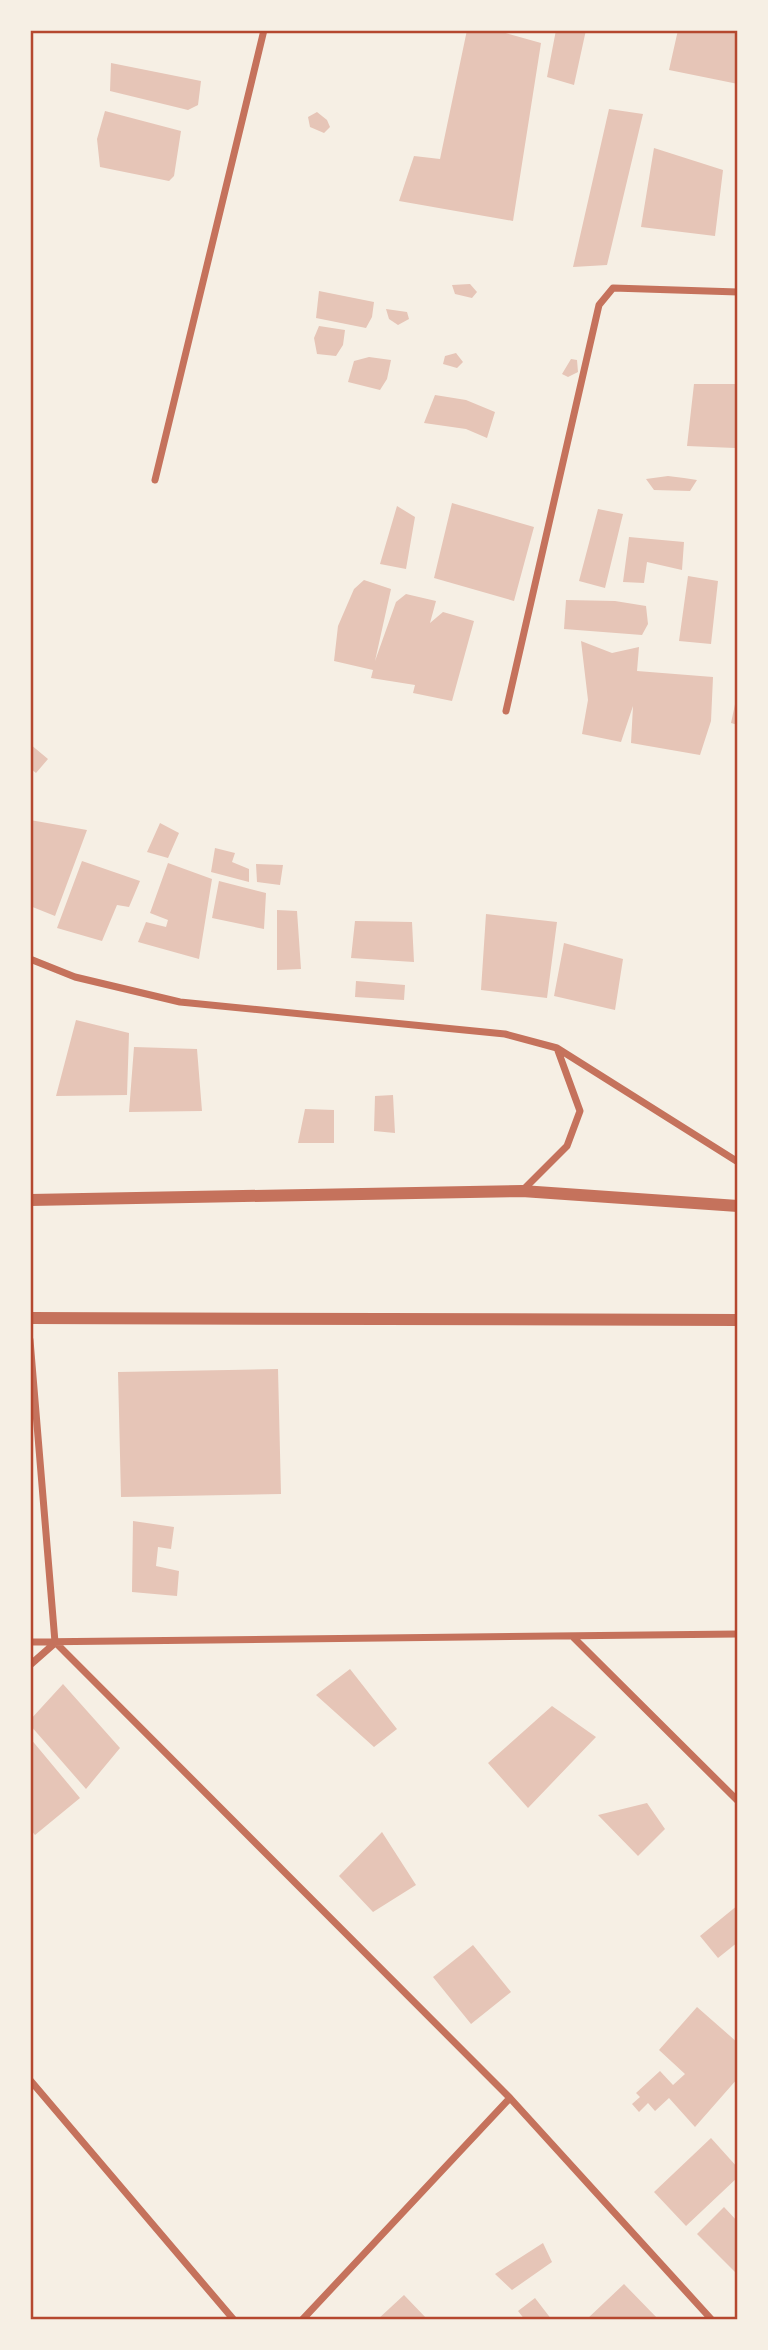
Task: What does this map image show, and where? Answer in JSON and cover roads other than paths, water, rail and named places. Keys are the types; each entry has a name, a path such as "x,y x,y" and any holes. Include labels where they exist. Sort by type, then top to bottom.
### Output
{"street":[{"path":"155,480 264,30"},
{"path":"506,710 599,305 613,288 738,292"},
{"path":"30,958 75,977 180,1002 505,1034 557,1048 738,1162"},
{"path":"522,1191 567,1146 580,1111 557,1048"},
{"path":"30,1200 522,1191 738,1206"},
{"path":"30,1318 738,1320"},
{"path":"30,1340 55,1642 510,2098 712,2320"},
{"path":"30,1642 574,1638 738,1634"},
{"path":"574,1638 738,1801"},
{"path":"30,1665 55,1642"},
{"path":"30,2080 234,2320"},
{"path":"302,2320 510,2098"}]}
